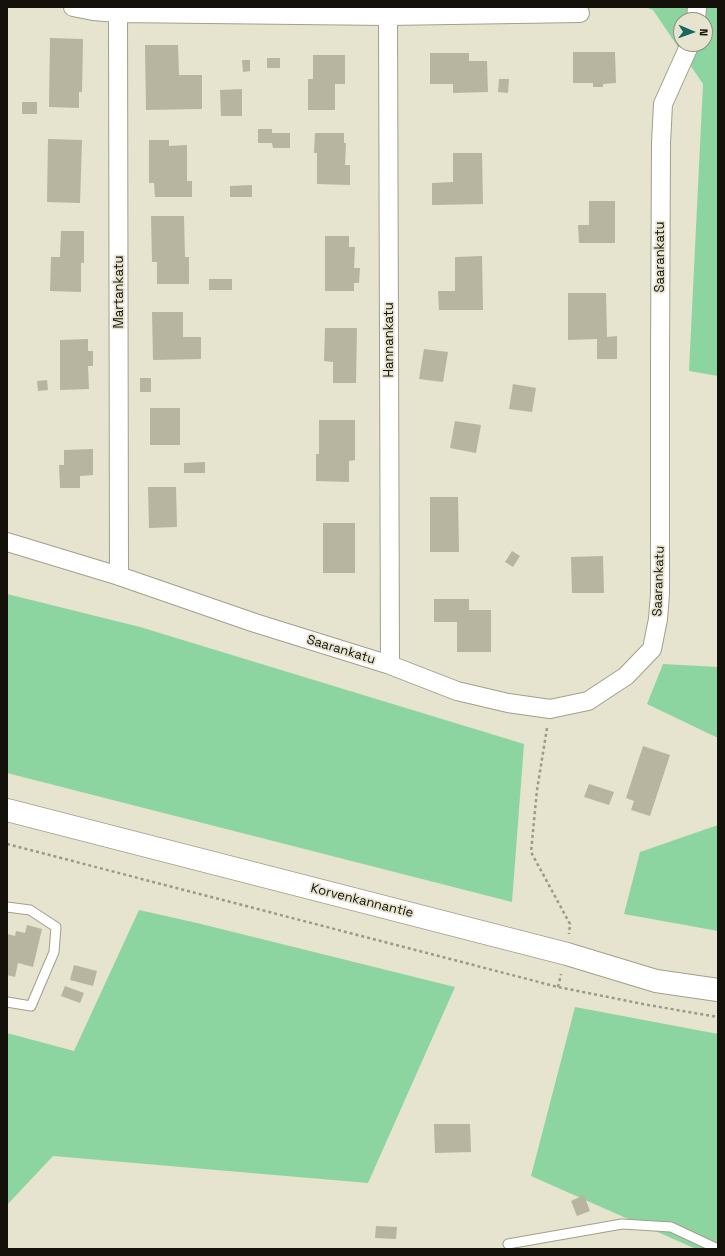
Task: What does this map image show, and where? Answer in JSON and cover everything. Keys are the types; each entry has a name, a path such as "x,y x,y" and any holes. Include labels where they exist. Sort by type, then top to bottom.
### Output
{"main road":[{"name":"Korvenkannantie","path":"7,810 567,954 656,981 718,990"}],"street":[{"path":"74,7 92,11 118,10 388,16 580,13"},
{"name":"Martankatu","path":"118,10 119,576"},
{"name":"Hannankatu","path":"388,16 390,665"},
{"name":"Saarankatu","path":"7,542 119,576 255,624 390,665 457,691 508,703 550,708 588,701 626,676 652,649 658,619 660,594 661,143 663,104 686,52"}],"lane":[{"path":"7,907 30,910 56,927 54,952 31,1006 7,1002"},
{"path":"508,1244 622,1224 671,1227 718,1249"}],"path":[{"path":"550,708 537,790 531,852 570,924"},
{"path":"7,844 558,987 718,1017"}],"green space":[{"path":"646,7 718,7 718,376 689,371 703,84 681,52 713,52 713,12 673,12 673,40 653,10"},
{"path":"7,594 140,627 524,744 512,902 7,773"},
{"path":"663,664 718,667 718,738 647,704"},
{"path":"718,825 718,931 624,914 640,852"},
{"path":"139,910 455,987 368,1183 53,1156 7,1205 7,1033 74,1051"},
{"path":"575,1007 718,1034 718,1249 696,1249 531,1176"}],"building":[{"path":"50,38 83,39 82,92 79,92 79,108 49,107"},
{"path":"145,45 178,45 179,75 202,75 202,109 146,110"},
{"path":"573,52 615,52 616,83 603,84 603,87 593,87 593,83 573,83"},
{"path":"430,53 469,53 469,61 487,61 488,92 453,93 453,84 430,84"},
{"path":"313,55 345,55 345,84 335,84 335,110 308,110 308,79 313,79"},
{"path":"267,58 280,58 280,68 267,68"},
{"path":"242,60 250,60 250,71 243,72"},
{"path":"499,79 509,79 508,93 498,92"},
{"path":"242,89 242,116 221,116 220,90"},
{"path":"22,102 37,102 37,114 22,114"},
{"path":"258,129 272,129 272,133 290,133 290,148 273,148 272,143 258,143"},
{"path":"315,133 344,133 344,143 346,143 345,165 350,165 350,185 317,184 317,153 314,153"},
{"path":"48,139 82,140 80,203 47,202"},
{"path":"149,140 169,140 169,146 187,145 187,181 192,181 192,197 155,197 154,183 149,183"},
{"path":"453,153 482,153 483,204 432,205 432,183 453,182"},
{"path":"252,185 252,197 230,197 230,186"},
{"path":"589,201 615,201 615,243 579,243 578,225 589,225"},
{"path":"151,216 184,216 185,257 189,257 189,284 157,284 157,262 152,262"},
{"path":"61,231 84,231 84,263 81,263 81,292 50,291 51,257 60,257"},
{"path":"325,236 349,236 349,247 355,247 354,268 360,268 359,283 354,283 354,291 325,291"},
{"path":"482,256 483,310 439,310 438,291 455,291 455,257"},
{"path":"209,279 232,279 232,290 209,290"},
{"path":"568,293 606,293 607,337 617,336 617,359 597,359 597,339 568,340"},
{"path":"152,312 183,312 183,337 201,337 201,359 153,360"},
{"path":"325,328 357,328 356,383 333,383 333,362 324,361"},
{"path":"88,339 88,351 93,351 93,366 88,366 89,389 60,390 60,340"},
{"path":"424,349 448,352 443,382 419,379"},
{"path":"140,378 151,378 151,392 140,392"},
{"path":"47,380 48,390 38,391 37,381"},
{"path":"513,384 536,388 532,412 509,409"},
{"path":"150,408 180,408 180,445 150,445"},
{"path":"319,420 355,420 355,460 349,461 349,482 316,481 316,454 319,454"},
{"path":"455,421 481,425 476,453 450,448"},
{"path":"93,449 93,475 80,476 80,488 60,488 59,465 64,465 64,450"},
{"path":"205,462 205,473 184,473 184,463"},
{"path":"148,487 176,487 177,527 149,528"},
{"path":"430,497 458,497 459,552 430,552"},
{"path":"323,523 355,523 355,573 323,573"},
{"path":"512,551 520,556 513,567 505,562"},
{"path":"603,556 604,593 572,593 571,557"},
{"path":"434,599 469,599 469,610 491,610 491,652 457,652 457,622 434,622"},
{"path":"643,746 670,755 650,816 631,810 634,801 626,798"},
{"path":"589,784 614,792 609,805 584,797"},
{"path":"27,925 42,929 33,967 18,963 15,977 7,975 7,934 15,936 16,931 25,933"},
{"path":"74,965 97,971 93,986 70,980"},
{"path":"65,986 84,993 80,1003 61,996"},
{"path":"434,1124 470,1124 471,1152 435,1153"},
{"path":"584,1195 590,1211 577,1216 571,1201"},
{"path":"376,1226 397,1227 396,1239 375,1238"}]}
